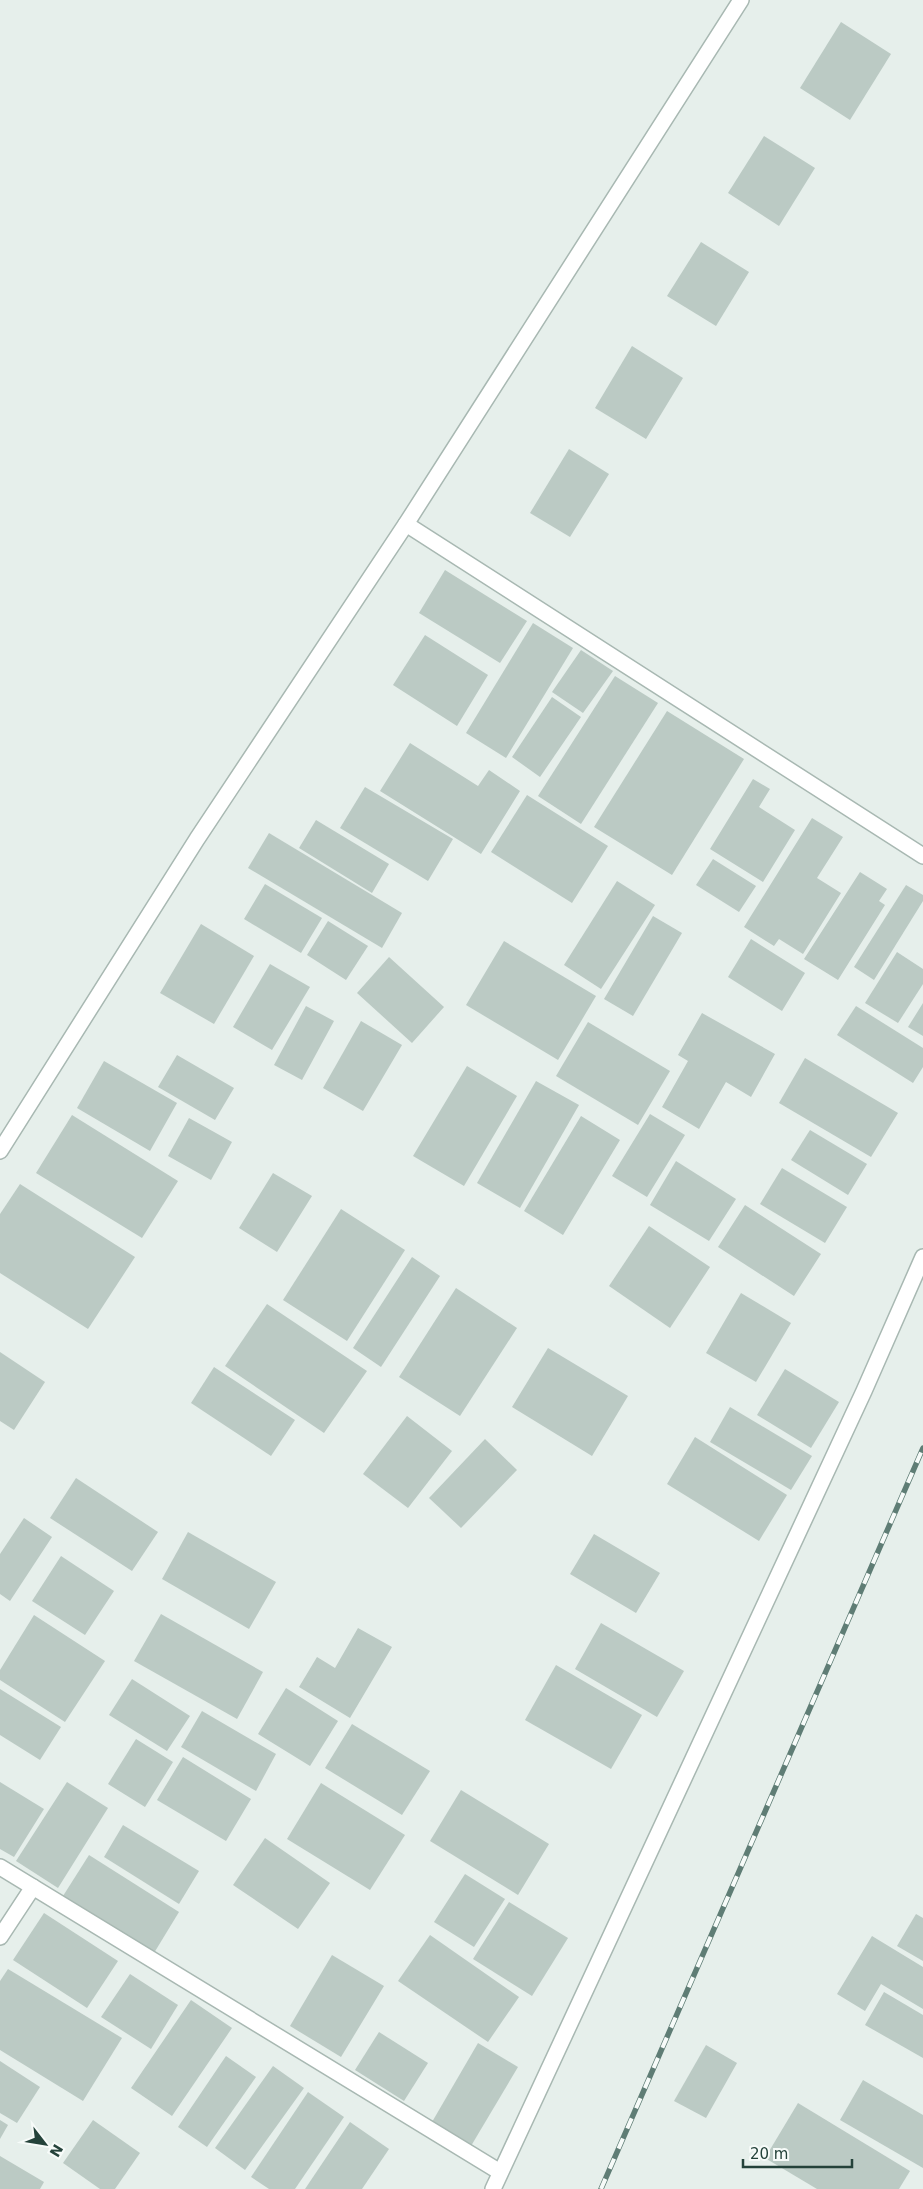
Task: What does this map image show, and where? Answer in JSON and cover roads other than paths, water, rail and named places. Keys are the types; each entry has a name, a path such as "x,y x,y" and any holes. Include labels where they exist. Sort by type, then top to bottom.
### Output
{"street":[{"path":"0,1151 197,839 406,524 741,0"},
{"path":"406,524 923,856"},
{"path":"493,2189 864,1391 923,1257"},
{"path":"0,1867 500,2172"},
{"path":"0,1937 33,1887"}],"railway":[{"path":"601,2189 923,1448"}]}
